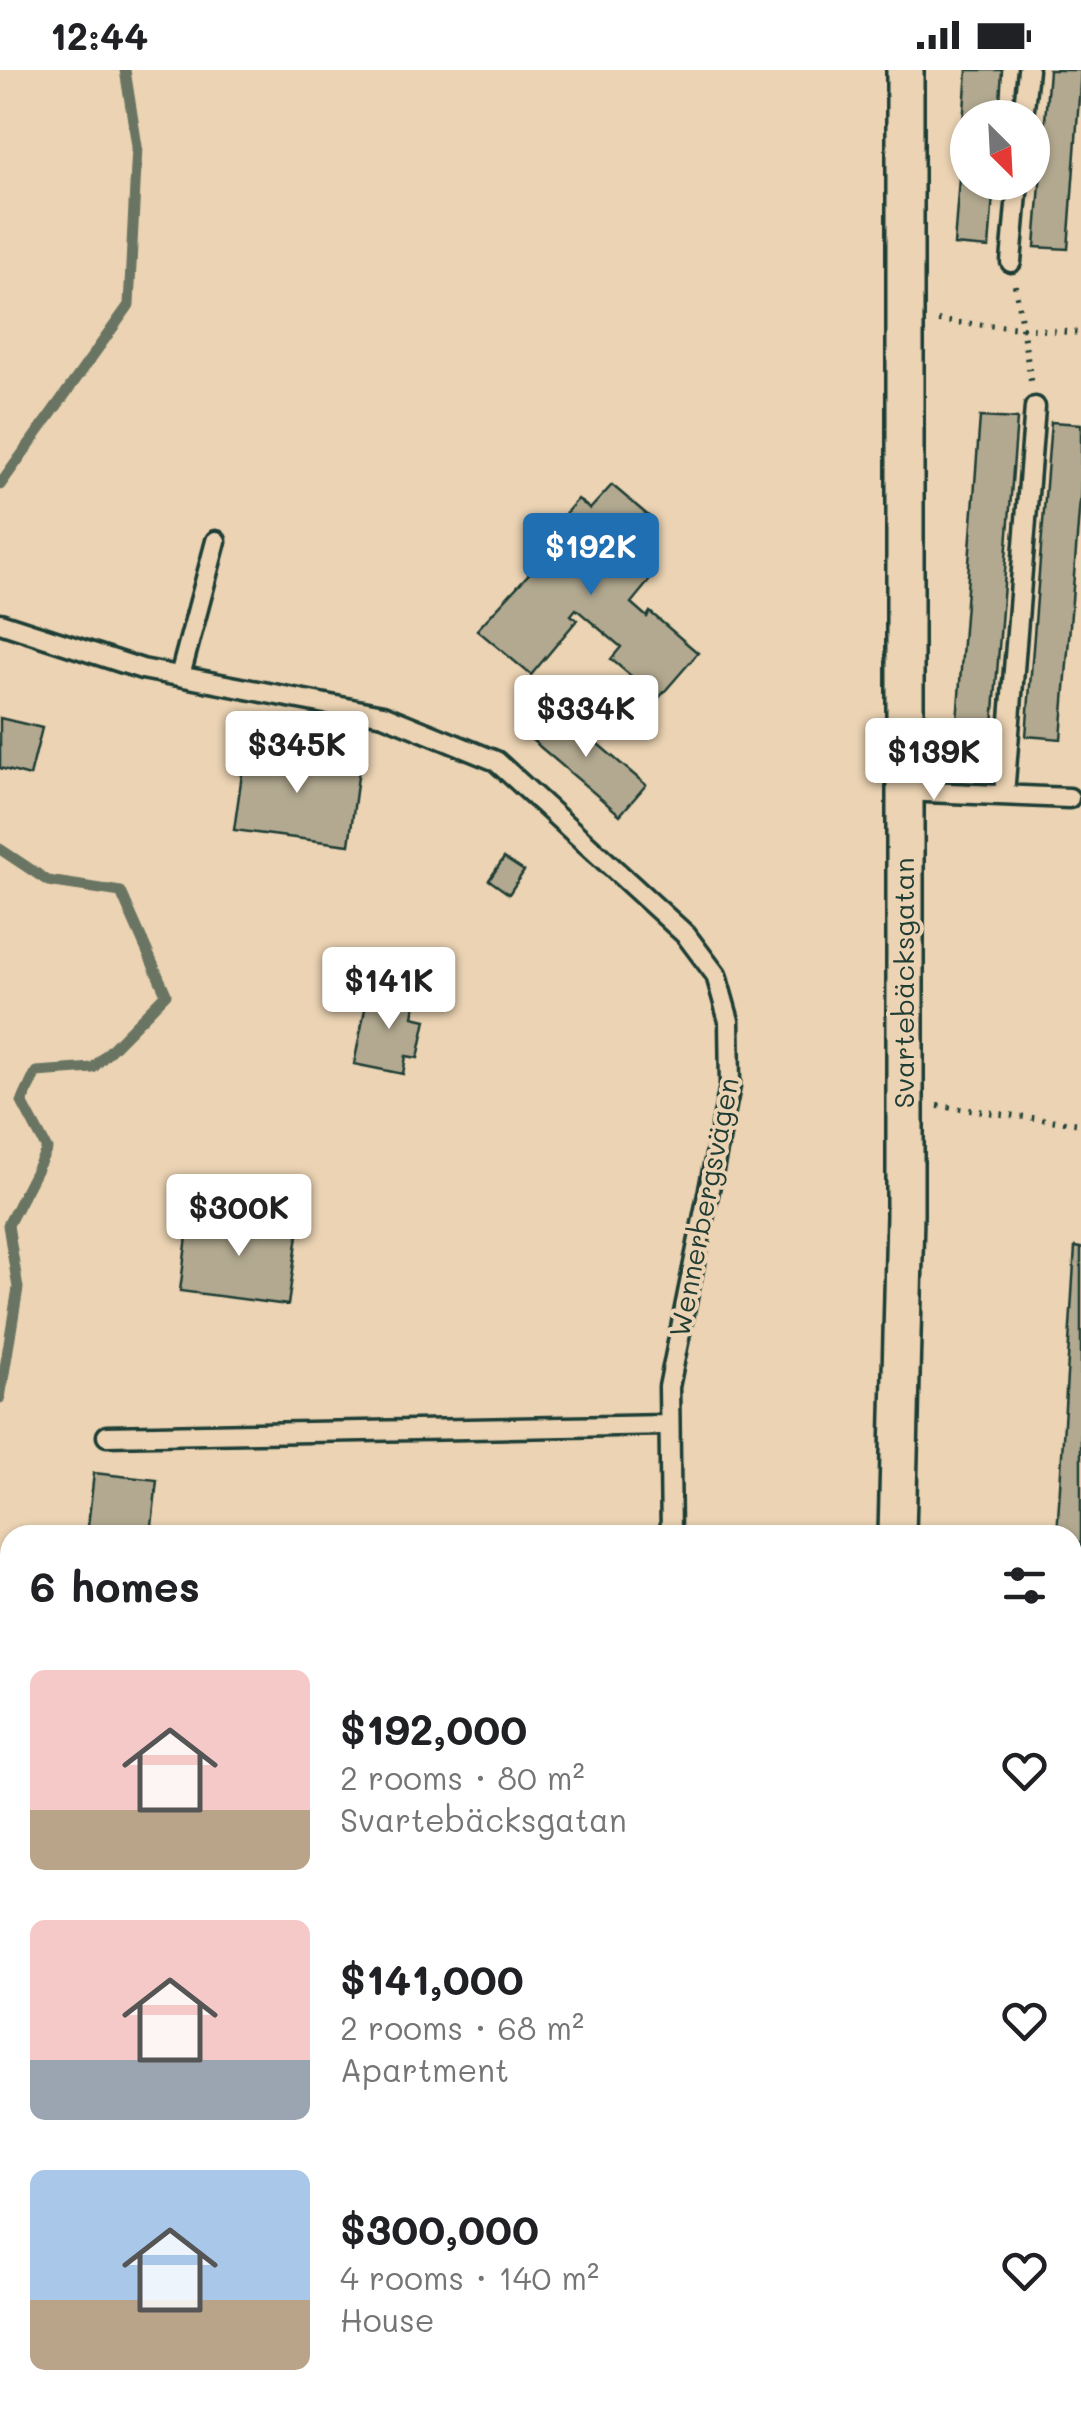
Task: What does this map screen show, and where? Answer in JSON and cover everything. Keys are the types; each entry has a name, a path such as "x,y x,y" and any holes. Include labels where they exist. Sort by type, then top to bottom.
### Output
{"street":[{"name":"Svartebäcksgatan","path":"897,1525 904,1101 901,791 907,319 905,70"}],"lane":[{"path":"1026,100 1028,70"},
{"path":"1011,262 1016,200"},
{"path":"1004,795 1035,407"},
{"path":"180,676 216,541"},
{"name":"Wennerbergsvägen","path":"0,623 142,668 383,715 496,761 686,935 716,975 729,1021 730,1086 669,1388 671,1525"},
{"path":"901,791 1069,798"},
{"path":"107,1436 668,1425"}],"path":[{"path":"1011,262 1035,407"},
{"path":"907,319 1081,333"},
{"path":"904,1101 1081,1124"}],"building":[{"path":"967,70 1002,70 1000,100 965,100"},
{"path":"1049,70 1081,70 1068,249 1035,247 1039,200 1050,200 1050,100 1047,100"},
{"path":"957,200 993,200 989,248 954,245"},
{"path":"980,417 1017,419 992,737 956,735"},
{"path":"1051,422 1081,424 1081,487 1061,739 1026,736"},
{"path":"612,485 651,518 625,550 654,575 631,603 647,617 650,612 698,653 658,699 611,659 621,647 576,609 571,615 577,620 531,675 477,630 575,524 564,515 578,499 590,509"},
{"path":"551,704 646,785 620,815 525,734"},
{"path":"0,718 42,728 30,776 0,768"},
{"path":"246,746 360,761 349,845 234,830"},
{"path":"504,858 524,871 509,894 489,880"},
{"path":"369,989 416,998 413,1017 426,1020 418,1058 406,1056 403,1074 354,1064"},
{"path":"190,1213 299,1228 288,1305 180,1291"},
{"path":"1075,1247 1081,1248 1081,1525 1058,1525"},
{"path":"94,1473 157,1480 152,1525 88,1525"}],"waterway":[{"path":"0,485 129,305 137,146 125,70"},
{"path":"0,849 48,881 121,892 166,994 93,1068 36,1072 22,1102 47,1149 8,1225 18,1288 0,1398"}]}
